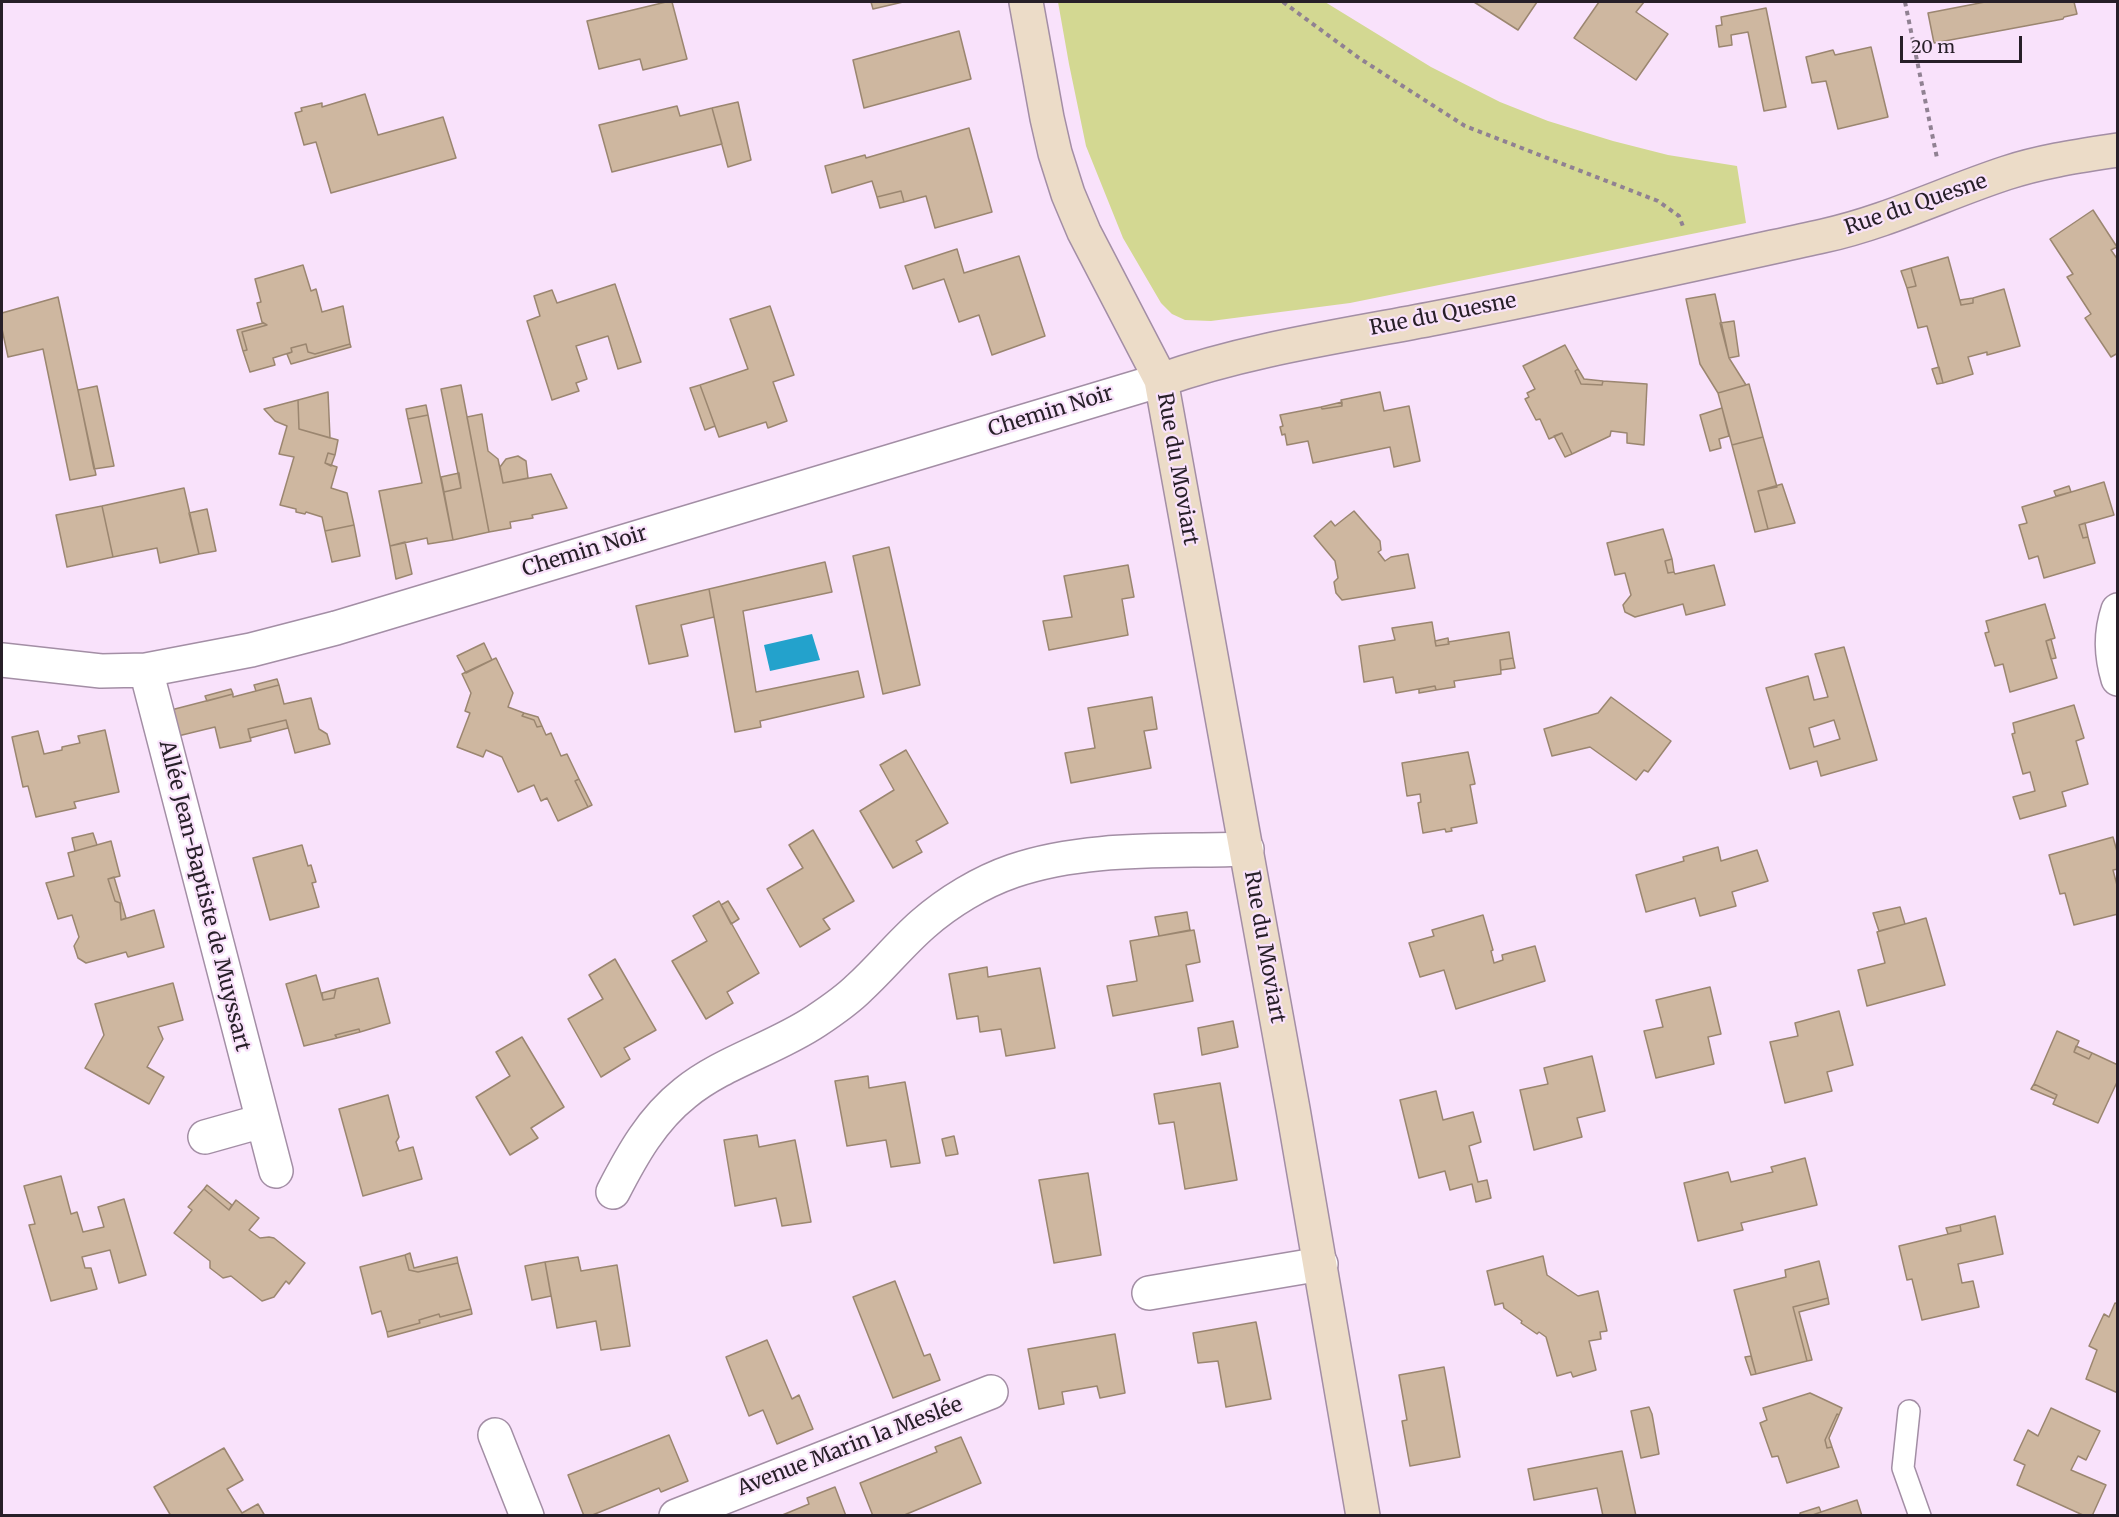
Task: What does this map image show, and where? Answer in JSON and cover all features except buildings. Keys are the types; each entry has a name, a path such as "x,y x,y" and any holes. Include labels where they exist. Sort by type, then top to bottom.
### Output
{"street":[{"path":"1026,2 1047,118 1068,194 1084,232 1161,380"},
{"name":"Rue du Quesne","path":"1161,380 1219,360 1251,352 1438,318 1827,235 1893,216 2038,164 2070,156 2118,150"},
{"name":"Chemin Noir","path":"2,660 101,671 146,670 251,650 336,628 1161,380"},
{"name":"Rue du Moviart","path":"1161,380 1321,1264 1363,1515"},
{"path":"2118,610 2112,628 2111,649 2118,679"},
{"name":"Allée Jean-Baptiste de Muyssart","path":"146,670 276,1172"},
{"path":"614,1192 632,1157 649,1131 666,1110 685,1093 726,1067 791,1036 831,1011 858,990 924,923 966,894 1010,872 1082,854 1246,849"},
{"path":"205,1137 262,1121"},
{"path":"1149,1293 1321,1264"},
{"name":"Avenue Marin la Meslée","path":"675,1515 991,1392"},
{"path":"495,1435 527,1515"}],"lane":[{"path":"1909,1410 1903,1468 1920,1515"}],"path":[{"path":"1283,2 1359,58 1466,126 1658,201 1679,216 1696,263"},
{"path":"1905,2 1945,196"}],"green space":[{"path":"1058,2 1325,2 1431,67 1500,102 1548,121 1613,141 1668,155 1737,166 1746,223 1350,303 1211,321 1185,320 1172,314 1161,303 1123,238 1086,146"}],"water":[{"path":"812,634 820,660 770,671 764,645"}]}
